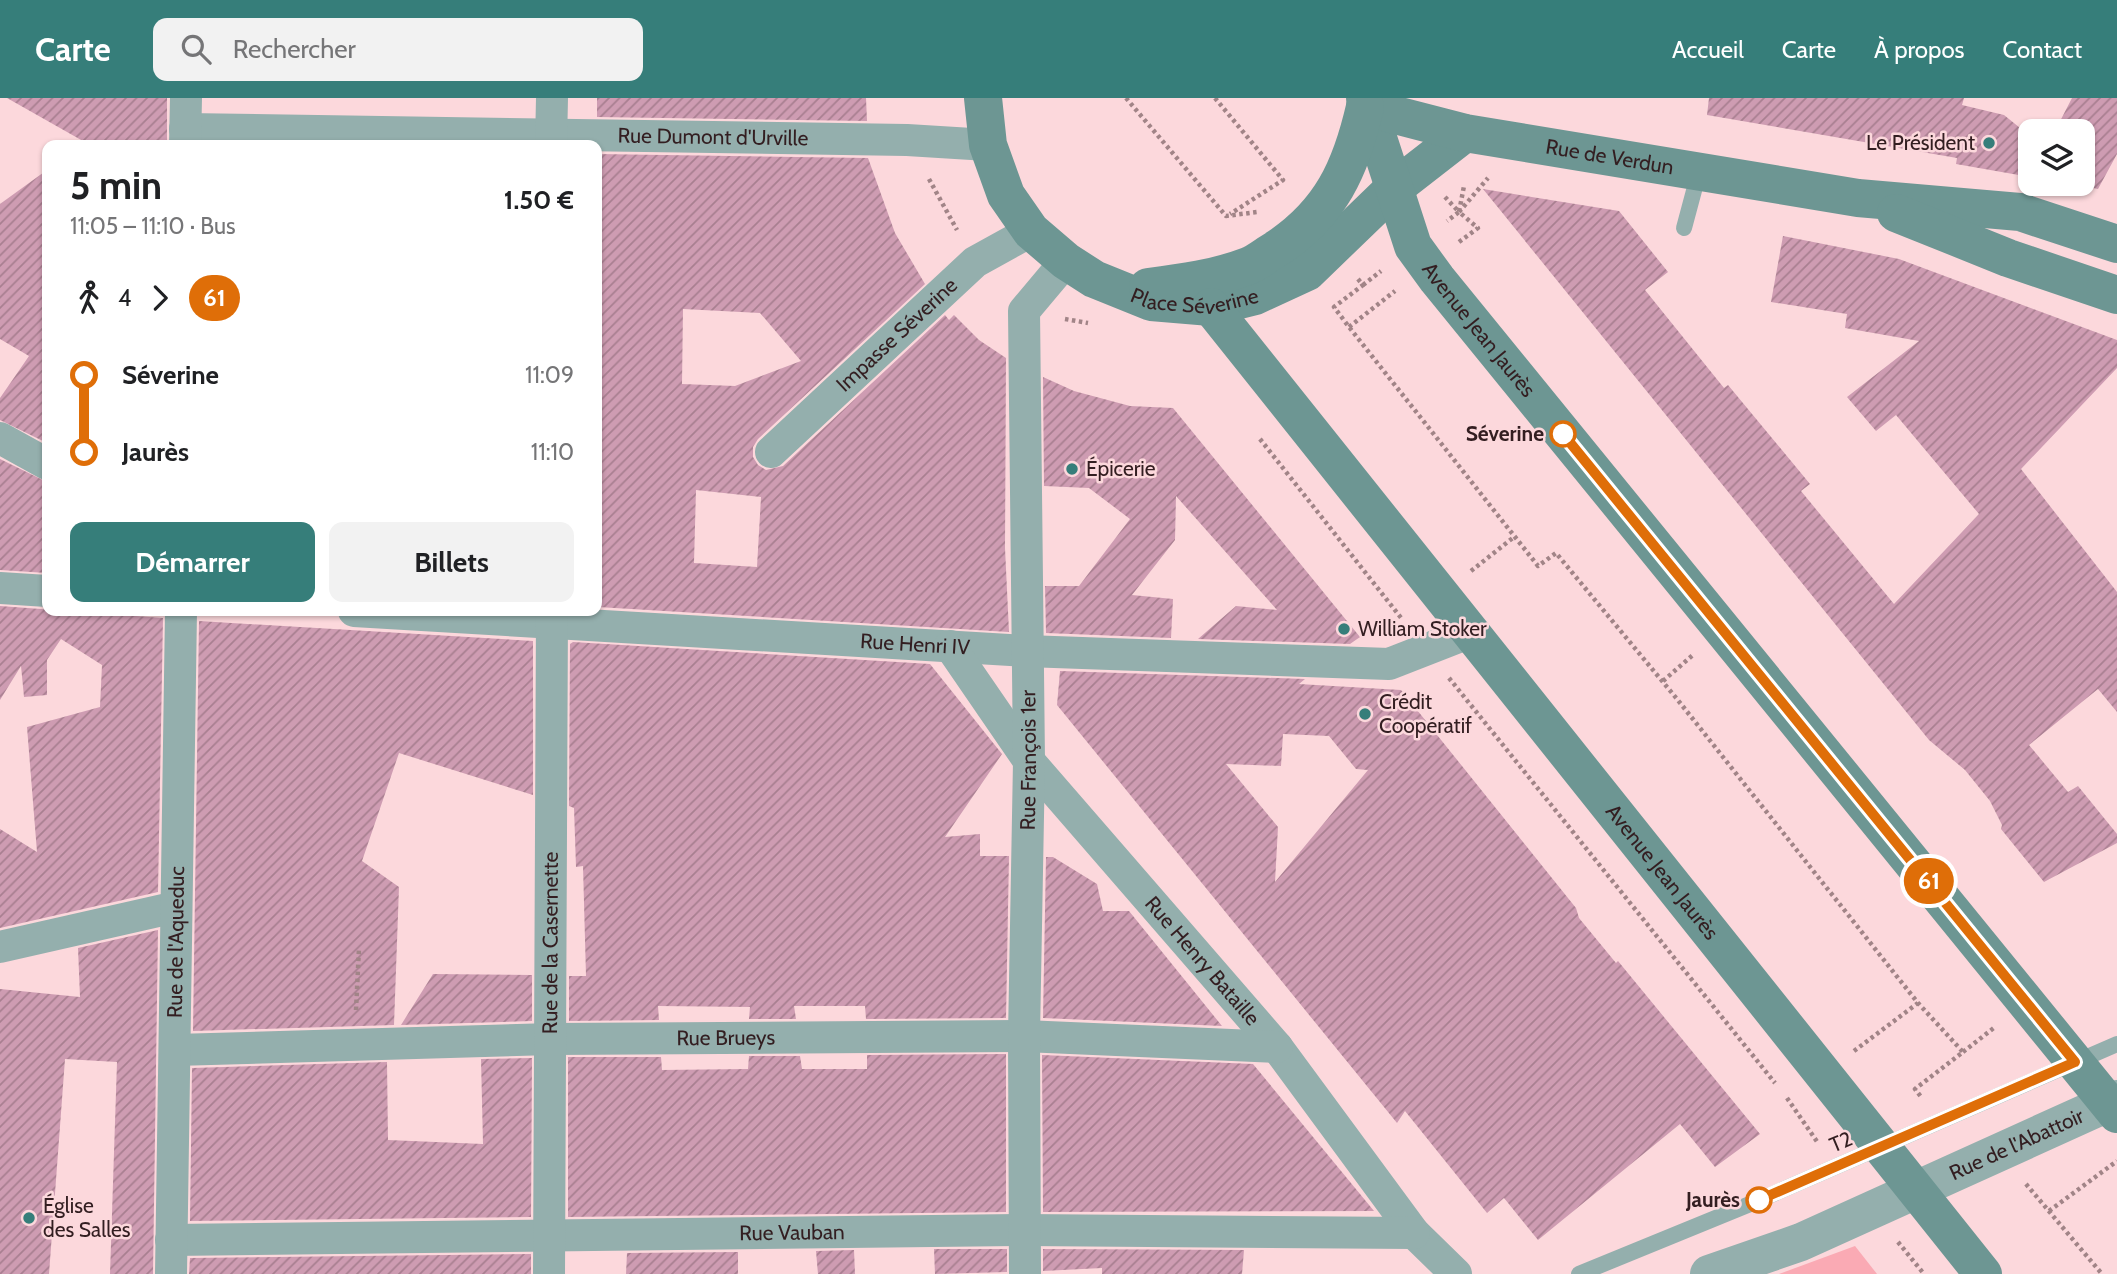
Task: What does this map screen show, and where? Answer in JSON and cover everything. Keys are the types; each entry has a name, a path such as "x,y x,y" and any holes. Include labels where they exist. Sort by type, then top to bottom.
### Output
{"main road":[{"name":"Place Séverine","path":"983,98 988,145 1006,195 1031,231 1066,261 1094,279 1128,290 1151,302 1211,307 1255,296 1307,272 1393,189 1465,133"},
{"name":"Rue de Verdun","path":"1365,102 1465,133 1858,198 2020,212 2117,244"},
{"name":"Avenue Jean Jaurès","path":"1365,102 1413,246 1437,279 2075,1062 2114,1105"},
{"path":"1128,290 1194,281 1250,266 1299,234 1340,184 1355,150 1365,102"},
{"name":"Rue de Verdun","path":"1858,198 2008,258 2117,295"},
{"name":"Avenue Jean Jaurès","path":"1211,307 1983,1274"}],"street":[{"path":"185,137 186,98"},
{"path":"551,140 552,98"},
{"name":"Rue Dumont d'Urville","path":"185,137 460,140"},
{"name":"Rue Dumont d'Urville","path":"602,141 907,140 988,145"},
{"name":"Impasse Séverine","path":"771,452 975,262 1031,231"},
{"name":"Rue François 1er","path":"1025,1274 1024,1036 1029,761 1024,311 1066,261"},
{"path":"0,438 42,461"},
{"path":"0,588 42,591"},
{"name":"Rue de l'Aqueduc","path":"171,1274 181,616"},
{"name":"Rue Henri IV","path":"519,616 1026,651 1389,664 1471,632"},
{"name":"Rue de la Casernette","path":"549,1274 552,617"},
{"name":"Rue Henry Bataille","path":"950,646 1029,761 1277,1046 1414,1233 1456,1274"},
{"path":"0,947 176,907"},
{"name":"Rue Brueys","path":"175,1050 552,1039 1024,1036 1277,1046"},
{"name":"Rue de l'Abattoir","path":"1709,1274 1801,1242 2114,1105"},
{"name":"Rue Vauban","path":"171,1240 1024,1230 1414,1233"}],"lane":[{"path":"1684,228 1699,172"},
{"name":"T2","path":"1579,1274 2117,1044"}],"path":[{"path":"1126,98 1226,216"},
{"path":"1215,98 1283,180 1226,216"},
{"path":"1460,212 1489,177"},
{"path":"1460,212 1465,179"},
{"path":"1226,216 1265,211"},
{"path":"1448,250 1478,228 1460,212"},
{"path":"1352,271 1363,285 1334,307 1349,327 1538,566 1556,553 1663,681 1918,1003 1963,1052"},
{"path":"1349,327 1400,286"},
{"path":"1466,575 1514,537"},
{"path":"1663,681 1699,650"},
{"path":"354,1045 359,948"},
{"path":"1849,1055 1918,1003"},
{"path":"1940,1120 1915,1089 2006,1018"},
{"path":"2049,1211 2117,1161"},
{"path":"2025,1183 2102,1274"}],"shaded area":[{"path":"1855,1246 1877,1274 1779,1274"}],"building":[{"path":"7,98 167,98 167,140 81,140"},
{"path":"597,98 866,98 867,121 597,117"},
{"path":"1709,98 1964,98 1962,105 2004,115 2018,126 2018,175 1956,164 1957,158 1707,115"},
{"path":"2072,98 2117,98 2117,154 2098,189 2095,188 2095,119 2061,119"},
{"path":"602,154 868,158 895,233 925,284 758,439 753,447 753,457 758,465 766,470 783,466 945,315 949,320 954,315 979,340 1006,358 1005,548 1009,632 602,607","holes":["683,309 760,313 801,361 735,386 682,384","696,490 761,497 757,567 694,563"]},
{"path":"42,174 42,441 0,420 0,398 29,356 0,339 0,204"},
{"path":"1483,189 1619,211 1668,272 1645,290 1724,388 1728,385 1810,484 1801,491 1894,604 1979,514 1896,415 1876,431 1847,397 1919,341 1845,328 1847,314 1771,302 1783,236 1899,259 2117,340 2117,368 2021,469 2117,592 2117,712 2098,689 2029,745 2068,792 2078,786 2117,834 2117,843 2044,882 2001,829 2002,825 1990,801 1965,770 1929,740"},
{"path":"1043,377 1074,391 1130,406 1173,408 1360,637 1350,644 1198,639 1236,606 1277,610 1176,496 1175,540 1132,595 1173,599 1171,638 1046,633 1045,586 1079,586 1130,519 1089,488 1044,486"},
{"path":"0,459 42,480 42,573 0,570"},
{"path":"0,606 42,609 42,616 163,618 158,892 0,928 0,829 37,852 27,727 100,707 102,665 61,639 47,660 47,695 24,697 21,666 0,700"},
{"path":"199,621 533,641 533,795 399,753 362,861 399,887 394,1025 193,1031"},
{"path":"573,642 930,664 1002,754 945,837 980,834 980,856 1009,856 1006,1018 866,1019 865,1006 794,1006 796,1019 749,1019 750,1007 658,1006 659,1020 569,1021 569,976 586,976 583,866 576,867 574,808 569,806 570,644"},
{"path":"1060,671 1305,679 1299,684 1401,690 1576,908 1579,918 1616,963 1618,961 1760,1134 1715,1167 1680,1124 1538,1240 1504,1198 1487,1213 1405,1111 1397,1123 1057,705","holes":["1283,734 1329,736 1356,769 1368,770 1275,882 1278,827 1226,764 1281,766"]},
{"path":"1046,857 1053,857 1097,884 1103,911 1129,911 1222,1026 1043,1018"},
{"path":"158,930 153,1274 110,1274 117,1062 65,1059 49,1274 0,1274 0,989 80,997 78,948"},
{"path":"433,974 532,975 532,1021 401,1025"},
{"path":"1006,1054 1006,1212 568,1217 568,1057 661,1057 662,1070 748,1069 749,1056 800,1056 802,1069 867,1069 867,1055"},
{"path":"1042,1055 1253,1064 1374,1211 1043,1212"},
{"path":"532,1058 531,1217 190,1221 192,1068 387,1062 388,1140 483,1144 481,1059"},
{"path":"934,1249 1007,1249 1007,1272 935,1274"},
{"path":"1043,1249 1244,1250 1242,1274 1102,1274 1102,1268 1043,1271"},
{"path":"854,1250 855,1274 818,1274 816,1251"},
{"path":"738,1252 738,1274 626,1274 627,1253"},
{"path":"531,1254 531,1274 189,1274 190,1258"}],"bus line":[{"name":"61","path":"1563,434 2075,1062 1759,1200"}],"place":[{"name":"Le Président","path":"1989,143"},
{"name":"Séverine","path":"1563,434"},
{"name":"Épicerie","path":"1072,469"},
{"name":"William Stoker","path":"1344,629"},
{"name":"Crédit Coopératif","path":"1365,714"},
{"name":"Jaurès","path":"1759,1200"},
{"name":"Église des Salles","path":"29,1218"}]}
